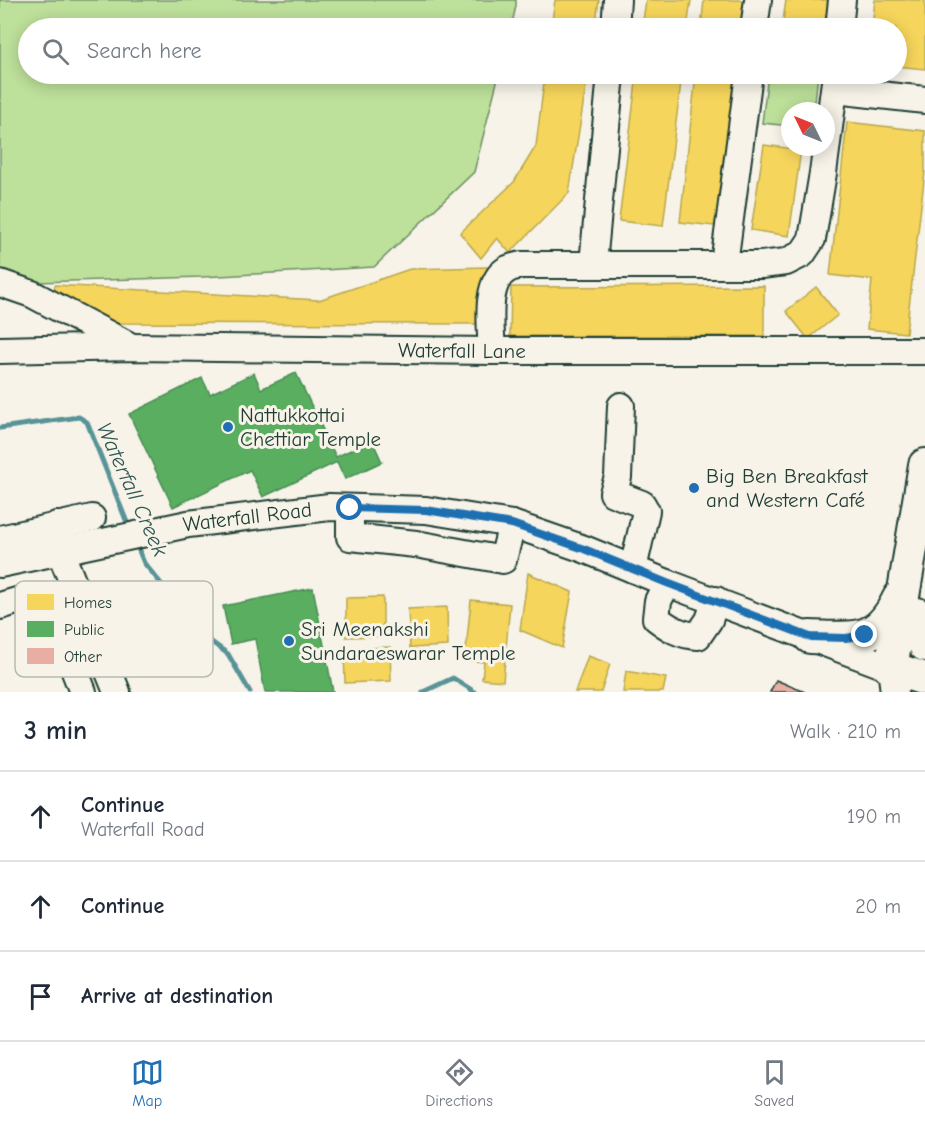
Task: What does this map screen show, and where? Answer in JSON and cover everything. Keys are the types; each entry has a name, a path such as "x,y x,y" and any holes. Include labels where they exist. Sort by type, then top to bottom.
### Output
{"main road":[{"path":"902,681 915,576 925,465"},
{"path":"915,576 917,614 925,645"},
{"path":"810,637 846,638 873,632 891,615 915,576"},
{"path":"902,681 917,614"}],"street":[{"path":"616,18 617,0"},
{"path":"755,18 758,0"},
{"path":"840,18 842,0"},
{"path":"593,264 610,84"},
{"path":"724,264 747,84"},
{"path":"492,351 491,296 495,282 506,270 522,265 761,265 786,262 802,254 812,239 835,84"},
{"path":"845,84 925,100"},
{"path":"0,283 33,294 131,347"},
{"name":"Waterfall Lane","path":"0,350 131,347 492,351 925,351"},
{"path":"621,406 618,477 613,493 642,504 646,512 633,569"},
{"name":"Waterfall Road","path":"60,551 154,530 275,513 330,507 426,510 512,524 810,637 902,681"},
{"path":"350,508 350,537 416,544 503,560 512,524"},
{"path":"0,539 92,518"},
{"path":"57,525 60,551 72,581"},
{"path":"0,564 60,551"},
{"path":"667,583 658,602 656,618 671,629 687,635 698,636 709,620 716,600"},
{"path":"0,606 15,602"},
{"path":"76,677 82,692"},
{"path":"111,677 117,692"}],"green space":[{"path":"0,0 516,0 513,18 18,18 18,84 496,84 474,172 374,267 202,277 37,282 0,275"},
{"path":"767,84 817,84 815,102 781,102 781,125 762,123"}],"building: Homes":[{"path":"555,0 599,0 596,18 552,18"},
{"path":"646,0 691,0 688,18 643,18"},
{"path":"704,0 749,0 746,18 702,18"},
{"path":"786,0 830,0 827,18 783,18"},
{"path":"875,0 925,0 925,69 907,67 907,18 873,18"},
{"path":"544,84 586,84 569,193 510,253 497,238 481,258 460,233 514,182 536,146"},
{"path":"636,84 681,84 663,226 619,221"},
{"path":"695,84 739,84 723,227 680,222"},
{"path":"847,122 925,131 925,172 906,333 867,329 872,280 830,275"},
{"path":"764,145 781,147 781,156 800,156 789,236 751,230"},
{"path":"487,267 486,324 100,323 53,298 55,285 319,300 410,269"},
{"path":"764,286 764,336 510,336 511,287"},
{"path":"816,287 838,315 808,339 786,311"},
{"path":"528,573 572,592 562,648 520,630"},
{"path":"383,597 383,636 346,637 346,598"},
{"path":"471,600 510,604 503,681 482,679 484,662 465,660"},
{"path":"447,607 448,646 410,648 408,609"},
{"path":"390,647 391,681 345,683 344,649"},
{"path":"588,656 610,664 601,692 575,692"},
{"path":"626,671 666,678 663,692 623,692"}],"building: Public":[{"name":"Nattukkottai Chettiar Temple","path":"254,373 261,389 296,373 336,457 372,440 382,462 345,479 337,462 263,497 250,470 173,507 129,414 202,378 210,394"},
{"name":"Sri Meenakshi Sundaraeswarar Temple","path":"313,588 333,692 265,692 255,639 231,644 223,606"}],"building: Other":[{"path":"776,680 805,692 770,692"}],"waterway":[{"name":"Waterfall Creek","path":"0,428 79,417 87,422 130,530"},
{"name":"Waterfall Creek","path":"135,541 144,563 159,581"},
{"name":"Waterfall Creek","path":"213,643 228,654 250,692"},
{"name":"Waterfall Creek","path":"423,692 453,678 475,692"}],"place":[{"name":"Nattukkottai Chettiar Temple","path":"228,427"},
{"name":"Big Ben Breakfast and Western Café","path":"694,488"},
{"name":"Sri Meenakshi Sundaraeswarar Temple","path":"289,641"}],"route":[{"path":"350,508 426,510 512,524 584,549 810,637 846,638 865,635"}]}
